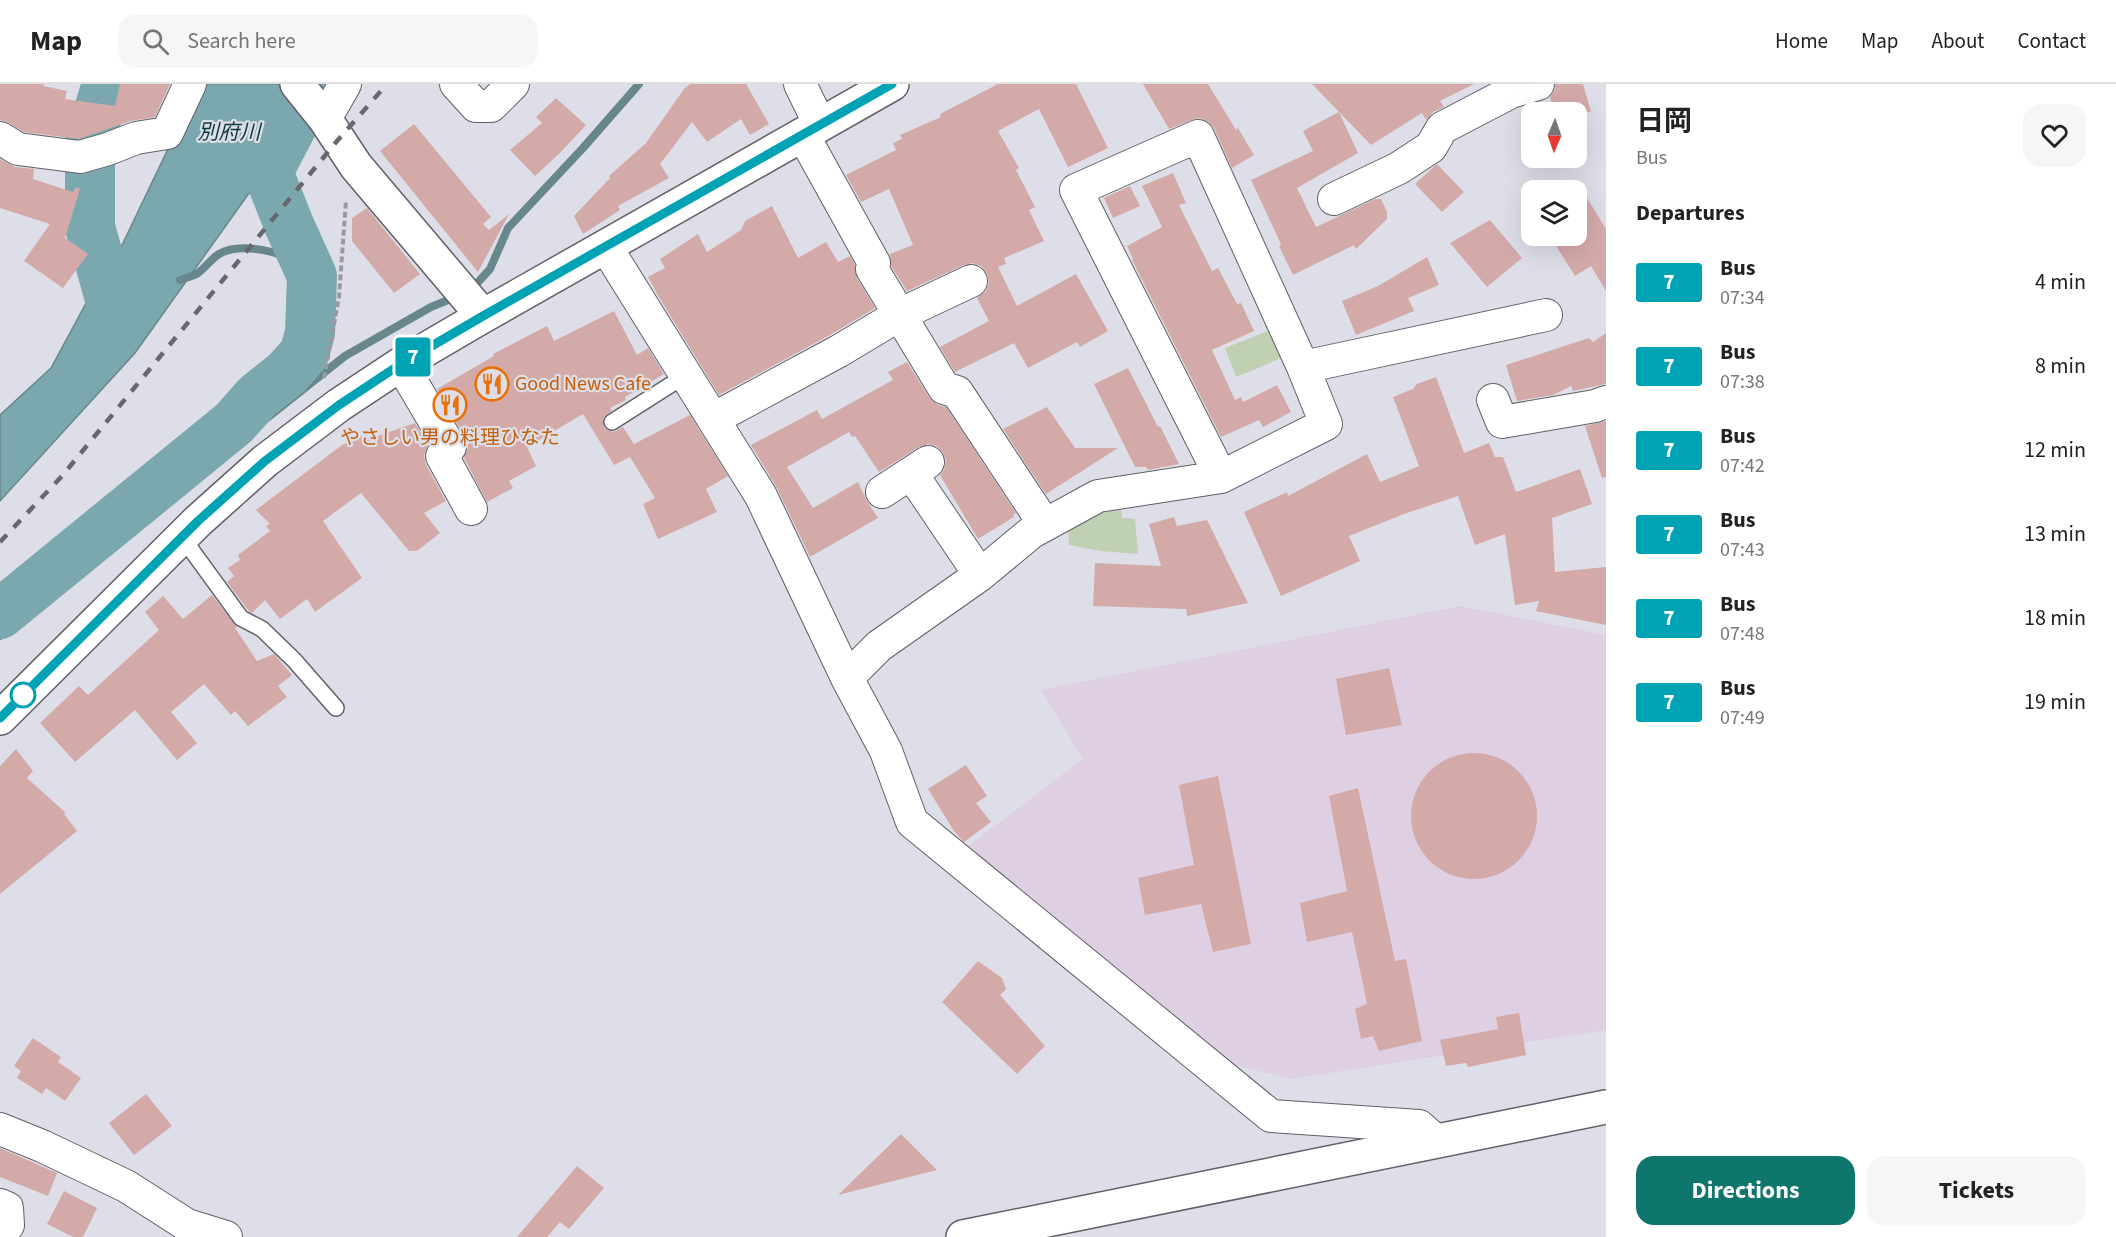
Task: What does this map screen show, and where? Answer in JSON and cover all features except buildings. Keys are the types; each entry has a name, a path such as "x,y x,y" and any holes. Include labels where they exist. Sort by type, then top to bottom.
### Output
{"street":[{"path":"0,138 18,149 80,157 136,138 167,133 190,84"},
{"path":"297,84 325,119 356,166 483,316"},
{"path":"325,119 345,84"},
{"path":"456,84 476,106 491,106 513,84"},
{"path":"800,84 812,130 874,263 872,269 944,388 957,392 1045,525"},
{"path":"0,718 182,537 265,461 339,405 401,364 483,316 892,84"},
{"path":"1334,200 1399,168 1431,147 1442,128 1511,92 1538,84"},
{"path":"847,678 879,646 980,575 1032,532 1098,496 1221,477 1326,424 1303,367 1198,136 1076,190 1221,477"},
{"path":"606,248 761,496 847,678 886,751 912,822 1271,1116 1419,1126 1436,1141"},
{"path":"713,419 839,351 899,315 971,281"},
{"path":"1303,367 1546,315"},
{"path":"401,364 450,447 442,456 471,509"},
{"path":"1493,400 1502,422 1595,406 1606,402"},
{"path":"882,492 920,468 980,575"},
{"path":"963,1237 1606,1107"},
{"path":"0,1129 42,1146 126,1186 187,1225 226,1237"},
{"path":"0,1205 7,1208 8,1226 0,1235"}],"lane":[{"path":"612,422 686,375"},
{"path":"182,537 242,618 262,629 294,660 336,708"}],"path":[{"path":"323,382 339,297 347,194"}],"shaded area":[{"path":"1460,606 1606,635 1606,1030 1291,1079 1230,1064 966,848 1083,759 1041,690"}],"green space":[{"path":"1273,329 1284,357 1236,377 1225,348"},
{"path":"1121,508 1122,518 1135,519 1138,554 1101,551 1069,545 1068,528 1089,515"}],"water":[{"name":"別府川","path":"199,84 307,84 257,182 135,353 0,501 0,415 51,368 90,296 114,262"}],"waterway":[{"name":"別府川","path":"102,339 115,317 90,227 90,139 107,84"},
{"name":"別府川","path":"0,614 234,423 257,397 287,373 304,354 310,333 312,276 268,172 314,84"},
{"path":"470,291 490,269 508,228 639,84"},
{"path":"286,181 282,173 307,128"},
{"path":"304,217 324,268 327,284 324,335"},
{"path":"0,624 234,431 262,401 308,361 316,325 319,271 296,221"},
{"path":"180,280 198,273 219,254 244,248 259,249 289,257 326,276"},
{"path":"0,636 160,503 345,356 431,307 458,296"}],"railway":[{"path":"0,542 62,476 337,141 387,84"}],"bus line":[{"name":"7","path":"0,718 198,521 265,461 339,405 401,364 483,316 892,84"}],"place":[{"name":"Good News Cafe","path":"492,384"},
{"name":"やさしい男の料理ひなた","path":"450,405"}]}
